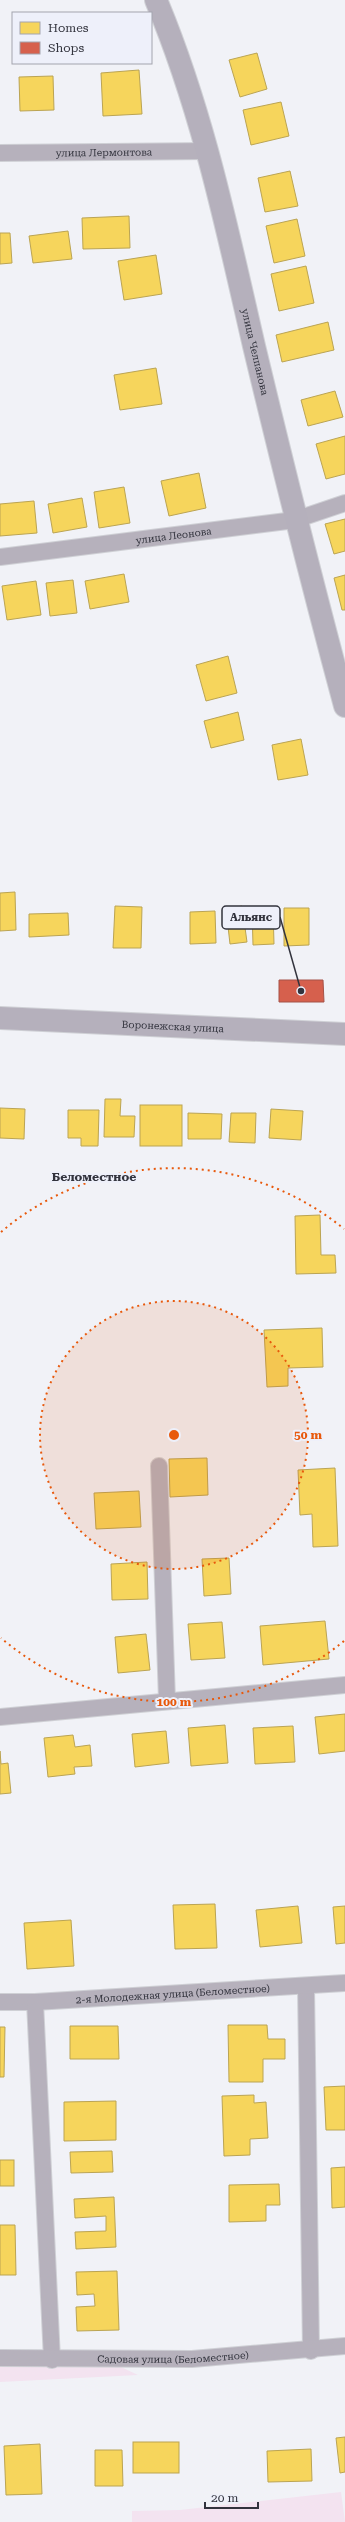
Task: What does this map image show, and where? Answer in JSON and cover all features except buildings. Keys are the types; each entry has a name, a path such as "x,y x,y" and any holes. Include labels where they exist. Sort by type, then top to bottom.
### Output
{"street":[{"name":"улица Челпанова","path":"156,0 177,50 208,151 295,520 345,706"},
{"name":"улица Лермонтова","path":"0,153 208,151"},
{"name":"улица Леонова","path":"0,557 295,520 345,503"},
{"name":"Воронежская улица","path":"0,1018 345,1034"},
{"path":"158,1466 168,1700"},
{"path":"0,1717 168,1700 345,1685"},
{"name":"2-я Молодежная улица (Беломестное)","path":"0,2002 35,2002 345,1983"},
{"path":"306,1986 311,2351"},
{"path":"35,2002 52,2360"},
{"name":"Садовая улица (Беломестное)","path":"0,2358 52,2360 192,2359 311,2351 345,2346"}],"shaded area":[{"path":"0,2358 106,2360 138,2375 0,2382"},
{"path":"341,2492 345,2522 132,2522 132,2511 180,2510"}],"place":[{"name":"Альянс","path":"301,991"}],"district":[{"name":"Беломестное","path":"94,1177"}]}
